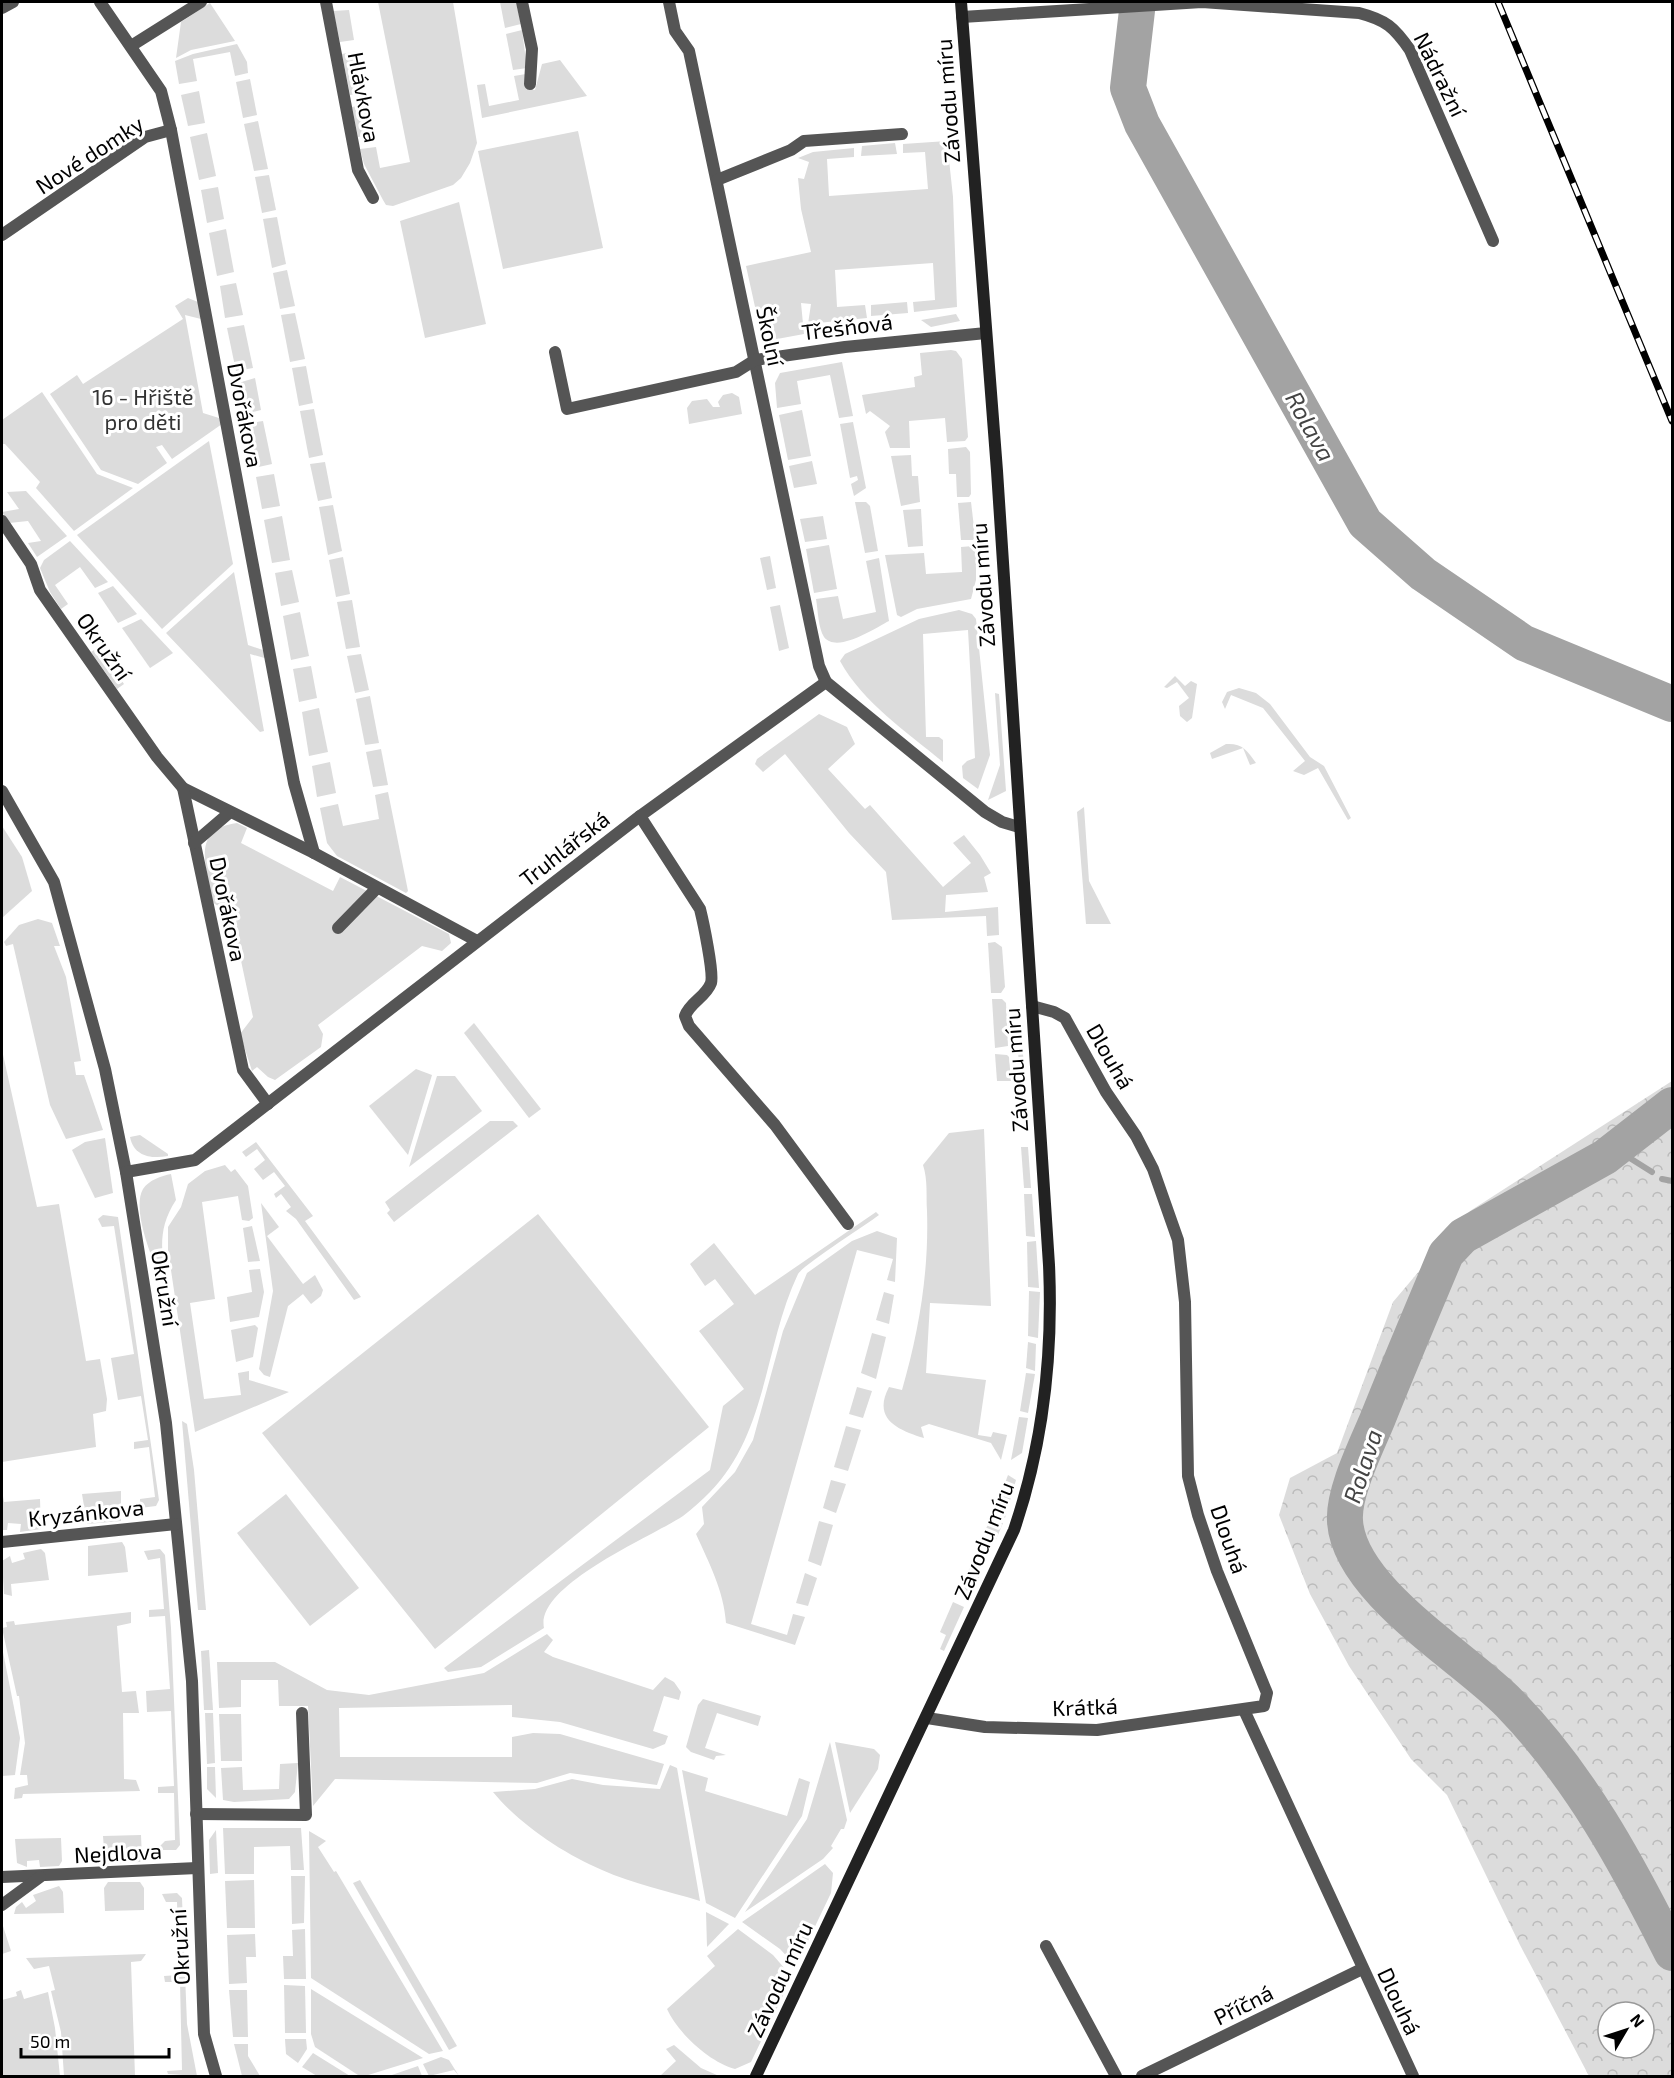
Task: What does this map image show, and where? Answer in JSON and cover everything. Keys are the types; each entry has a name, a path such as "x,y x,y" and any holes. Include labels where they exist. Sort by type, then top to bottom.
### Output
{"main road":[{"name":"Závodu míru","path":"756,2076 1014,1530 1027,1488 1041,1412 1050,1339 1050,1297 1032,1006 961,2"}],"street":[{"path":"2,8 13,2"},
{"name":"Dvořákova","path":"100,2 160,91 171,130 294,783 314,853"},
{"path":"131,46 201,2"},
{"name":"Hlávkova","path":"326,2 358,170 373,198"},
{"path":"522,2 532,49 530,84"},
{"name":"Školní","path":"669,2 675,31 689,51 819,666 826,682"},
{"name":"Nádražní","path":"962,17 1202,2 1359,13 1379,18 1396,30 1410,50 1493,241"},
{"name":"Nové domky","path":"2,235 145,137 171,130"},
{"path":"717,180 791,150 804,141 902,134"},
{"name":"Třešňová","path":"555,351 567,409 736,372 755,360 845,347 986,333"},
{"name":"Okružní","path":"2,521 31,564 40,590 157,757 183,788"},
{"path":"826,682 985,812 1002,822 1019,827"},
{"name":"Truhlářská","path":"126,1172 195,1160 640,816 826,682"},
{"path":"183,788 229,813 314,853 477,941"},
{"name":"Dvořákova","path":"183,788 243,1070 268,1104"},
{"name":"Okružní","path":"2,791 54,882 105,1069 126,1172 166,1424 192,1681 204,2034 216,2076"},
{"path":"194,843 229,813"},
{"path":"640,816 700,909 711,982 706,991 688,1007 685,1016 689,1026 775,1125 848,1224"},
{"path":"338,928 377,888"},
{"name":"Dlouhá","path":"1032,1006 1061,1014 1069,1023 1106,1092 1136,1136 1153,1168 1178,1240 1185,1302 1188,1476 1198,1515 1217,1571 1267,1694 1264,1706 1244,1710 1413,2076"},
{"name":"Kryzánkova","path":"2,1542 176,1524"},
{"name":"Krátká","path":"927,1718 985,1726 1096,1730 1244,1710"},
{"path":"196,1814 306,1815 302,1713"},
{"name":"Nejdlova","path":"2,1877 197,1868"},
{"path":"2,1905 41,1876"},
{"path":"1046,1946 1116,2076"},
{"name":"Příčná","path":"1142,2076 1362,1969"}],"green space":[{"path":"378,2 453,2 477,143 470,163 461,178 453,185 393,206 386,205 383,200 364,164 360,149 376,147 380,168 410,162"},
{"path":"500,2 516,2 521,24 505,28"},
{"path":"210,3 235,41 191,50 176,58 181,22"},
{"path":"349,10 354,40 340,42 333,11"},
{"path":"522,30 527,68 513,70 506,34"},
{"path":"237,44 247,62 248,73 235,76 230,52 193,59 197,81 179,84 175,61 193,54"},
{"path":"357,51 365,93 350,95 342,54"},
{"path":"560,60 587,96 482,118 477,85 485,84 489,106 519,100 514,76 526,74 525,87 535,90 542,64"},
{"path":"250,79 257,115 243,118 236,82"},
{"path":"199,91 205,123 188,126 181,95"},
{"path":"367,104 373,135 358,137 352,107"},
{"path":"258,121 268,169 254,171 244,124"},
{"path":"578,131 603,248 503,269 478,151"},
{"path":"207,133 216,176 199,180 190,137"},
{"path":"947,141 953,197 957,307 914,312 913,302 935,300 933,263 835,270 837,307 865,305 867,318 808,324 811,304 801,303 804,334 777,339 761,334 746,266 811,252 801,209 798,178 804,179 809,162 798,158 813,152 854,148 854,157 827,159 829,196 928,189 925,152 903,153 903,144"},
{"path":"895,143 897,154 861,156 862,146"},
{"path":"269,175 276,210 262,213 255,177"},
{"path":"218,187 224,219 207,223 201,190"},
{"path":"459,202 486,324 425,338 400,221"},
{"path":"277,217 286,264 272,268 263,219"},
{"path":"226,229 234,272 217,276 209,233"},
{"path":"287,270 295,306 280,309 273,273"},
{"path":"236,283 243,315 225,318 220,286"},
{"name":"16 - Hřiště pro děti","path":"188,298 198,302 201,319 185,315 203,413 219,418 222,424 172,459 162,445 156,447 167,463 138,484 101,470 50,394 77,375 83,384 183,319 175,306"},
{"path":"907,302 908,313 871,316 871,305"},
{"path":"295,313 305,359 290,362 281,315"},
{"path":"956,314 960,321 931,327 921,320"},
{"path":"244,325 253,368 236,371 227,328"},
{"path":"956,351 962,359 968,437 965,441 947,442 945,418 909,421 910,448 890,448 885,432 890,426 870,411 866,414 862,395 915,387 914,377 922,375 920,353"},
{"path":"842,362 853,416 839,418 830,375 797,381 801,404 777,408 775,383 780,373"},
{"path":"306,366 313,403 299,406 292,368"},
{"path":"255,378 261,410 244,414 238,383"},
{"path":"42,392 97,474 133,488 74,531 36,488 40,482 5,444 2,444 2,420"},
{"path":"732,393 739,397 742,414 689,424 687,408 692,401 707,399 713,407 720,407 718,402 723,395"},
{"path":"314,409 323,455 309,458 300,411"},
{"path":"802,410 811,456 788,460 779,415"},
{"path":"263,421 272,464 254,468 246,424"},
{"path":"853,422 866,488 854,496 851,484 858,480 857,476 850,478 840,424"},
{"path":"209,441 233,564 162,629 77,535"},
{"path":"966,447 970,452 971,494 969,497 957,497 956,474 949,474 948,449"},
{"path":"911,455 912,476 918,476 920,502 901,506 891,456"},
{"path":"812,461 817,484 794,488 789,466"},
{"path":"325,462 332,498 318,501 310,464"},
{"path":"274,474 280,506 262,509 256,477"},
{"path":"26,491 67,536 37,557 28,543 41,541 28,521 9,523 2,512 19,509 7,492"},
{"path":"855,502 866,502 870,506 878,551 865,553"},
{"path":"971,502 975,536 973,540 961,540 958,503"},
{"path":"333,505 342,551 328,555 319,507"},
{"path":"921,509 923,546 908,547 903,510"},
{"path":"282,516 290,560 272,563 264,520"},
{"path":"823,516 827,539 805,542 800,519"},
{"path":"70,541 108,582 95,588 80,567 55,585 68,604 61,609 50,592 40,568 44,560"},
{"path":"829,545 837,589 814,593 806,549"},
{"path":"973,546 976,549 976,580 971,599 917,609 901,617 897,615 885,555 924,553 926,574 962,572 961,547"},
{"path":"770,556 776,588 767,590 760,558"},
{"path":"343,557 350,594 336,597 329,560"},
{"path":"879,558 889,621 856,638 838,643 830,641 824,637 820,629 816,599 838,596 843,619 876,612 866,561"},
{"path":"292,570 299,602 281,606 275,573"},
{"path":"234,572 248,645 266,651 268,659 250,654 264,731 260,732 166,633"},
{"path":"113,586 137,614 118,623 98,593"},
{"path":"352,600 360,647 346,649 337,602"},
{"path":"780,605 789,648 779,651 770,607"},
{"path":"959,610 972,614 976,619 990,755 978,789 963,778 962,766 975,758 968,630 923,634 926,737 939,737 943,740 943,762 873,704 840,661 845,654 919,619"},
{"path":"300,612 309,656 291,660 283,616"},
{"path":"141,619 173,653 150,668 122,628"},
{"path":"99,647 124,684 117,689 91,652"},
{"path":"361,654 369,690 355,693 347,656"},
{"path":"311,666 317,698 299,702 293,669"},
{"path":"1175,676 1185,686 1191,681 1197,684 1192,718 1187,722 1180,716 1179,706 1189,698 1177,682 1167,688 1164,687"},
{"path":"1239,688 1256,693 1270,704 1310,757 1324,766 1351,818 1348,820 1318,768 1304,775 1293,771 1305,761 1263,708 1231,695 1225,709 1222,702 1227,692"},
{"path":"995,693 999,694 1006,791 988,800 1000,765"},
{"path":"370,696 379,743 365,745 356,699"},
{"path":"319,708 328,752 309,756 302,712"},
{"path":"819,714 847,727 855,744 828,769 865,809 870,805 943,887 971,863 953,843 964,835 991,873 984,877 988,892 946,895 945,912 998,907 999,935 987,936 986,916 892,920 886,872 849,833 785,754 763,772 755,764 757,759"},
{"path":"1226,744 1244,748 1256,763 1250,765 1243,748 1212,759 1210,753"},
{"path":"381,749 388,785 373,787 366,752"},
{"path":"330,762 336,793 317,797 312,766"},
{"path":"388,792 408,891 406,893 337,856 327,843 320,808 338,804 343,826 379,819 375,795"},
{"path":"1084,807 1089,881 1111,924 1086,924 1077,812"},
{"path":"237,823 247,828 241,843 333,891 340,877 449,934 451,943 442,951 422,946 318,1025 323,1034 321,1047 275,1080 257,1067 252,1071 240,1034 253,1017 230,909 213,902 206,868 205,850 210,835 225,826"},
{"path":"2,826 22,857 32,891 2,918"},
{"path":"38,919 52,923 60,946 54,946 66,977 81,1061 74,1062 76,1075 84,1075 103,1130 66,1139 50,1105 13,944 6,946 4,942 19,925"},
{"path":"995,942 1002,947 1005,987 1001,993 991,993 988,943"},
{"path":"992,999 1002,999 1006,1003 1008,1046 995,1048"},
{"path":"474,1023 541,1109 529,1118 464,1033"},
{"path":"1016,1023 1020,1023 1024,1065 1019,1065"},
{"path":"2,1050 37,1207 59,1204 86,1361 100,1359 107,1399 106,1411 93,1414 96,1447 2,1462"},
{"path":"995,1054 1009,1057 1011,1081 997,1081"},
{"path":"416,1069 432,1075 408,1155 369,1106"},
{"path":"437,1076 455,1076 482,1111 409,1167"},
{"path":"1672,1081 1672,2076 1589,2076 1520,1945 1447,1795 1411,1759 1349,1666 1310,1594 1279,1515 1290,1478 1337,1453 1393,1302 1470,1211"},
{"path":"490,1121 513,1121 518,1126 394,1222 387,1213 390,1210 385,1202"},
{"path":"984,1129 991,1306 930,1303 926,1373 986,1380 978,1435 991,1437 993,1432 1007,1435 1001,1460 991,1443 929,1424 921,1427 924,1438 905,1431 890,1422 884,1407 889,1387 902,1390 922,1301 927,1234 926,1182 923,1165 949,1133"},
{"path":"140,1135 168,1156 150,1157 140,1153 135,1149 130,1137"},
{"path":"105,1138 113,1193 95,1198 72,1150 85,1142"},
{"path":"256,1142 313,1216 305,1221 361,1297 354,1300 296,1219 286,1211 291,1207 281,1194 276,1198 274,1194 285,1186 274,1172 263,1180 254,1169 265,1160 257,1149 246,1157 242,1152"},
{"path":"1021,1147 1028,1147 1031,1188 1024,1188"},
{"path":"225,1165 231,1172 235,1169 248,1186 253,1218 249,1221 242,1220 238,1196 202,1202 215,1299 190,1303 204,1399 241,1395 238,1373 249,1371 249,1380 289,1392 195,1432 168,1250 168,1227 181,1207 188,1184 205,1171"},
{"path":"171,1174 176,1200 165,1223 162,1245 167,1293 146,1241 140,1212 140,1199 148,1183"},
{"path":"1024,1194 1032,1194 1035,1237 1026,1236"},
{"path":"261,1203 279,1227 267,1236 303,1284 315,1275 323,1290 321,1296 311,1304 303,1294 288,1306 270,1377 264,1375 259,1369 273,1291"},
{"path":"876,1212 879,1215 822,1254 798,1274 778,1330 754,1416 729,1469 710,1492 683,1516 599,1563 576,1579 558,1595 546,1612 544,1628 481,1667 448,1672 444,1668 710,1470 723,1406 744,1389 699,1331 734,1304 715,1279 705,1286 690,1264 714,1243 755,1295"},
{"path":"538,1214 709,1427 435,1649 262,1433"},
{"path":"103,1215 118,1217 159,1500 156,1506 140,1508 140,1499 155,1497 149,1447 134,1449 134,1442 148,1440 141,1396 118,1400 111,1358 134,1354 114,1226 102,1227 98,1219"},
{"path":"252,1226 260,1261 248,1262 243,1228"},
{"path":"877,1231 897,1238 895,1282 887,1280 893,1259 857,1250 751,1624 787,1635 793,1614 805,1617 795,1645 726,1623 719,1588 696,1534 704,1524 702,1507 735,1472 753,1440 783,1331 807,1273 852,1241"},
{"path":"1036,1241 1039,1288 1028,1287 1027,1242"},
{"path":"260,1269 264,1292 259,1317 230,1322 227,1297 252,1292 249,1270"},
{"path":"1029,1291 1040,1292 1038,1338 1028,1336"},
{"path":"884,1292 894,1295 889,1324 876,1320"},
{"path":"255,1325 258,1328 253,1357 236,1362 231,1330"},
{"path":"872,1333 886,1337 876,1379 861,1373"},
{"path":"1028,1342 1036,1344 1035,1371 1026,1368"},
{"path":"1026,1373 1035,1374 1028,1413 1020,1411"},
{"path":"857,1387 872,1391 863,1418 849,1414"},
{"path":"1019,1417 1028,1418 1022,1453 1011,1460"},
{"path":"182,1421 187,1424 194,1470 206,1610 198,1610"},
{"path":"846,1426 861,1430 848,1471 834,1467"},
{"path":"1008,1475 1016,1480 1005,1518 994,1513"},
{"path":"831,1480 846,1484 836,1513 823,1508"},
{"path":"2,1490 4,1502 40,1499 41,1529 20,1532 21,1524 8,1523 7,1530 2,1530"},
{"path":"121,1491 121,1521 87,1524 82,1494"},
{"path":"286,1494 359,1588 310,1626 237,1533"},
{"path":"992,1517 1003,1523 995,1542 982,1536"},
{"path":"819,1521 833,1525 821,1566 808,1561"},
{"path":"122,1542 125,1547 128,1572 88,1576 88,1546"},
{"path":"41,1549 45,1553 49,1580 11,1584 12,1596 4,1594 2,1561 10,1556 12,1563 25,1559 23,1553"},
{"path":"160,1549 165,1555 171,1628 180,1845 176,1850 160,1850 160,1846 165,1841 175,1840 174,1793 158,1793 158,1787 174,1786 171,1711 147,1712 146,1691 170,1689 165,1616 149,1617 149,1610 164,1609 160,1558 148,1560 144,1551"},
{"path":"971,1564 982,1571 970,1597 959,1592"},
{"path":"805,1573 817,1578 808,1606 796,1603"},
{"path":"953,1602 964,1607 944,1651 940,1649 946,1635 940,1632"},
{"path":"131,1612 131,1623 117,1626 122,1692 136,1691 139,1713 123,1713 124,1779 136,1780 140,1791 23,1794 22,1798 14,1799 15,1788 28,1785 27,1775 20,1775 25,1743 19,1696 17,1696 2,1628 7,1627 6,1622 14,1621 15,1625"},
{"path":"547,1634 553,1640 544,1652 553,1657 653,1690 665,1677 674,1682 681,1692 679,1700 664,1696 653,1731 668,1736 665,1744 653,1749 560,1722 512,1717 512,1705 339,1708 340,1757 512,1757 512,1737 533,1733 560,1734 664,1764 657,1785 570,1773 537,1783 335,1779 313,1806 308,1706 279,1706 278,1680 241,1680 241,1707 219,1708 217,1662 275,1662 327,1690 369,1695 484,1673"},
{"path":"2,1647 20,1738 15,1775 2,1776"},
{"path":"209,1650 213,1710 204,1710 201,1651"},
{"path":"703,1699 761,1716 758,1726 717,1713 705,1748 726,1755 716,1756 714,1760 691,1752 686,1747 698,1705"},
{"path":"205,1713 213,1713 215,1763 207,1764"},
{"path":"219,1714 241,1714 242,1761 221,1761"},
{"path":"830,1742 847,1820 844,1829 841,1829 831,1846 833,1848 823,1859 745,1912 807,1819"},
{"path":"835,1742 874,1749 880,1755 878,1769 850,1813"},
{"path":"298,1763 295,1792 289,1799 234,1802 223,1800 221,1768 242,1767 243,1790 279,1789 280,1764"},
{"path":"670,1765 677,1768 700,1901 626,1879 573,1856 529,1827 493,1792 535,1789 572,1779 603,1785 660,1789"},
{"path":"207,1767 215,1767 216,1798 207,1789"},
{"path":"682,1770 708,1778 705,1791 787,1816 799,1778 810,1782 802,1816 735,1918 706,1903"},
{"path":"223,1828 301,1828 304,1870 291,1870 290,1846 254,1847 254,1874 225,1874"},
{"path":"216,1830 218,1873 210,1874 209,1840"},
{"path":"309,1831 326,1841 318,1847 334,1872 336,1871 443,2051 429,2054 311,1978"},
{"path":"141,1835 142,1859 140,1862 108,1864 105,1862 103,1836"},
{"path":"61,1838 62,1861 59,1866 40,1867 39,1860 27,1861 27,1867 17,1863 15,1839"},
{"path":"825,1864 833,1873 831,1893 796,1966 780,1949 742,1922"},
{"path":"291,1876 305,1876 304,1923 292,1924"},
{"path":"254,1880 255,1928 227,1928 225,1881"},
{"path":"360,1880 457,2046 449,2050 353,1883"},
{"path":"108,1882 140,1882 144,1888 144,1910 105,1911 104,1888"},
{"path":"59,1886 63,1892 64,1913 14,1914 16,1907 22,1902 26,1908 36,1901 33,1895"},
{"path":"177,1893 182,1898 187,2024 197,2076 168,2074 167,2071 182,2070 180,1982 165,1982 164,1976 179,1975 177,1902 166,1902 162,1894"},
{"path":"706,1912 729,1924 707,1947"},
{"path":"2,1923 11,1951 2,1954"},
{"path":"305,1929 306,1979 284,1979 283,1956 293,1956 292,1930"},
{"path":"738,1929 773,1955 792,1977 751,2062 735,2069 715,2060 695,2045 679,2028 667,2009 715,1966 707,1956"},
{"path":"255,1934 256,1957 246,1957 247,1983 229,1984 227,1935"},
{"path":"146,1954 141,1961 131,1962 135,2076 64,2076 61,2032 51,1991 55,1990 49,1966 34,1969 26,1958"},
{"path":"284,1985 305,1986 306,2033 285,2033"},
{"path":"311,1989 423,2058 365,2076 358,2075 315,2047 311,2034"},
{"path":"21,1990 24,1999 48,1992 55,2028 60,2076 2,2076 2,2000 17,1996 16,1992"},
{"path":"229,1990 247,1990 248,2037 233,2037"},
{"path":"285,2039 306,2039 307,2049 298,2063 286,2054"},
{"path":"234,2044 248,2044 248,2056 260,2076 242,2076"},
{"path":"674,2045 701,2068 719,2076 660,2076 676,2061 666,2049"},
{"path":"313,2053 350,2076 317,2076 302,2067"},
{"path":"441,2057 449,2060 459,2076 454,2070 429,2076 423,2064"},
{"path":"418,2066 422,2076 389,2076"}],"waterway":[{"name":"Rolava","path":"1138,2 1128,88 1142,124 1365,523 1423,574 1524,643 1672,704"},
{"name":"Rolava","path":"1672,1105 1605,1157 1463,1236 1446,1254 1357,1469 1345,1509 1345,1521 1351,1547 1366,1572 1387,1597 1509,1703 1558,1760 1580,1790 1638,1886 1672,1953"},
{"path":"1617,1150 1652,1172"},
{"path":"1662,1179 1672,1181"}],"railway":[{"path":"1498,2 1672,421"}]}
